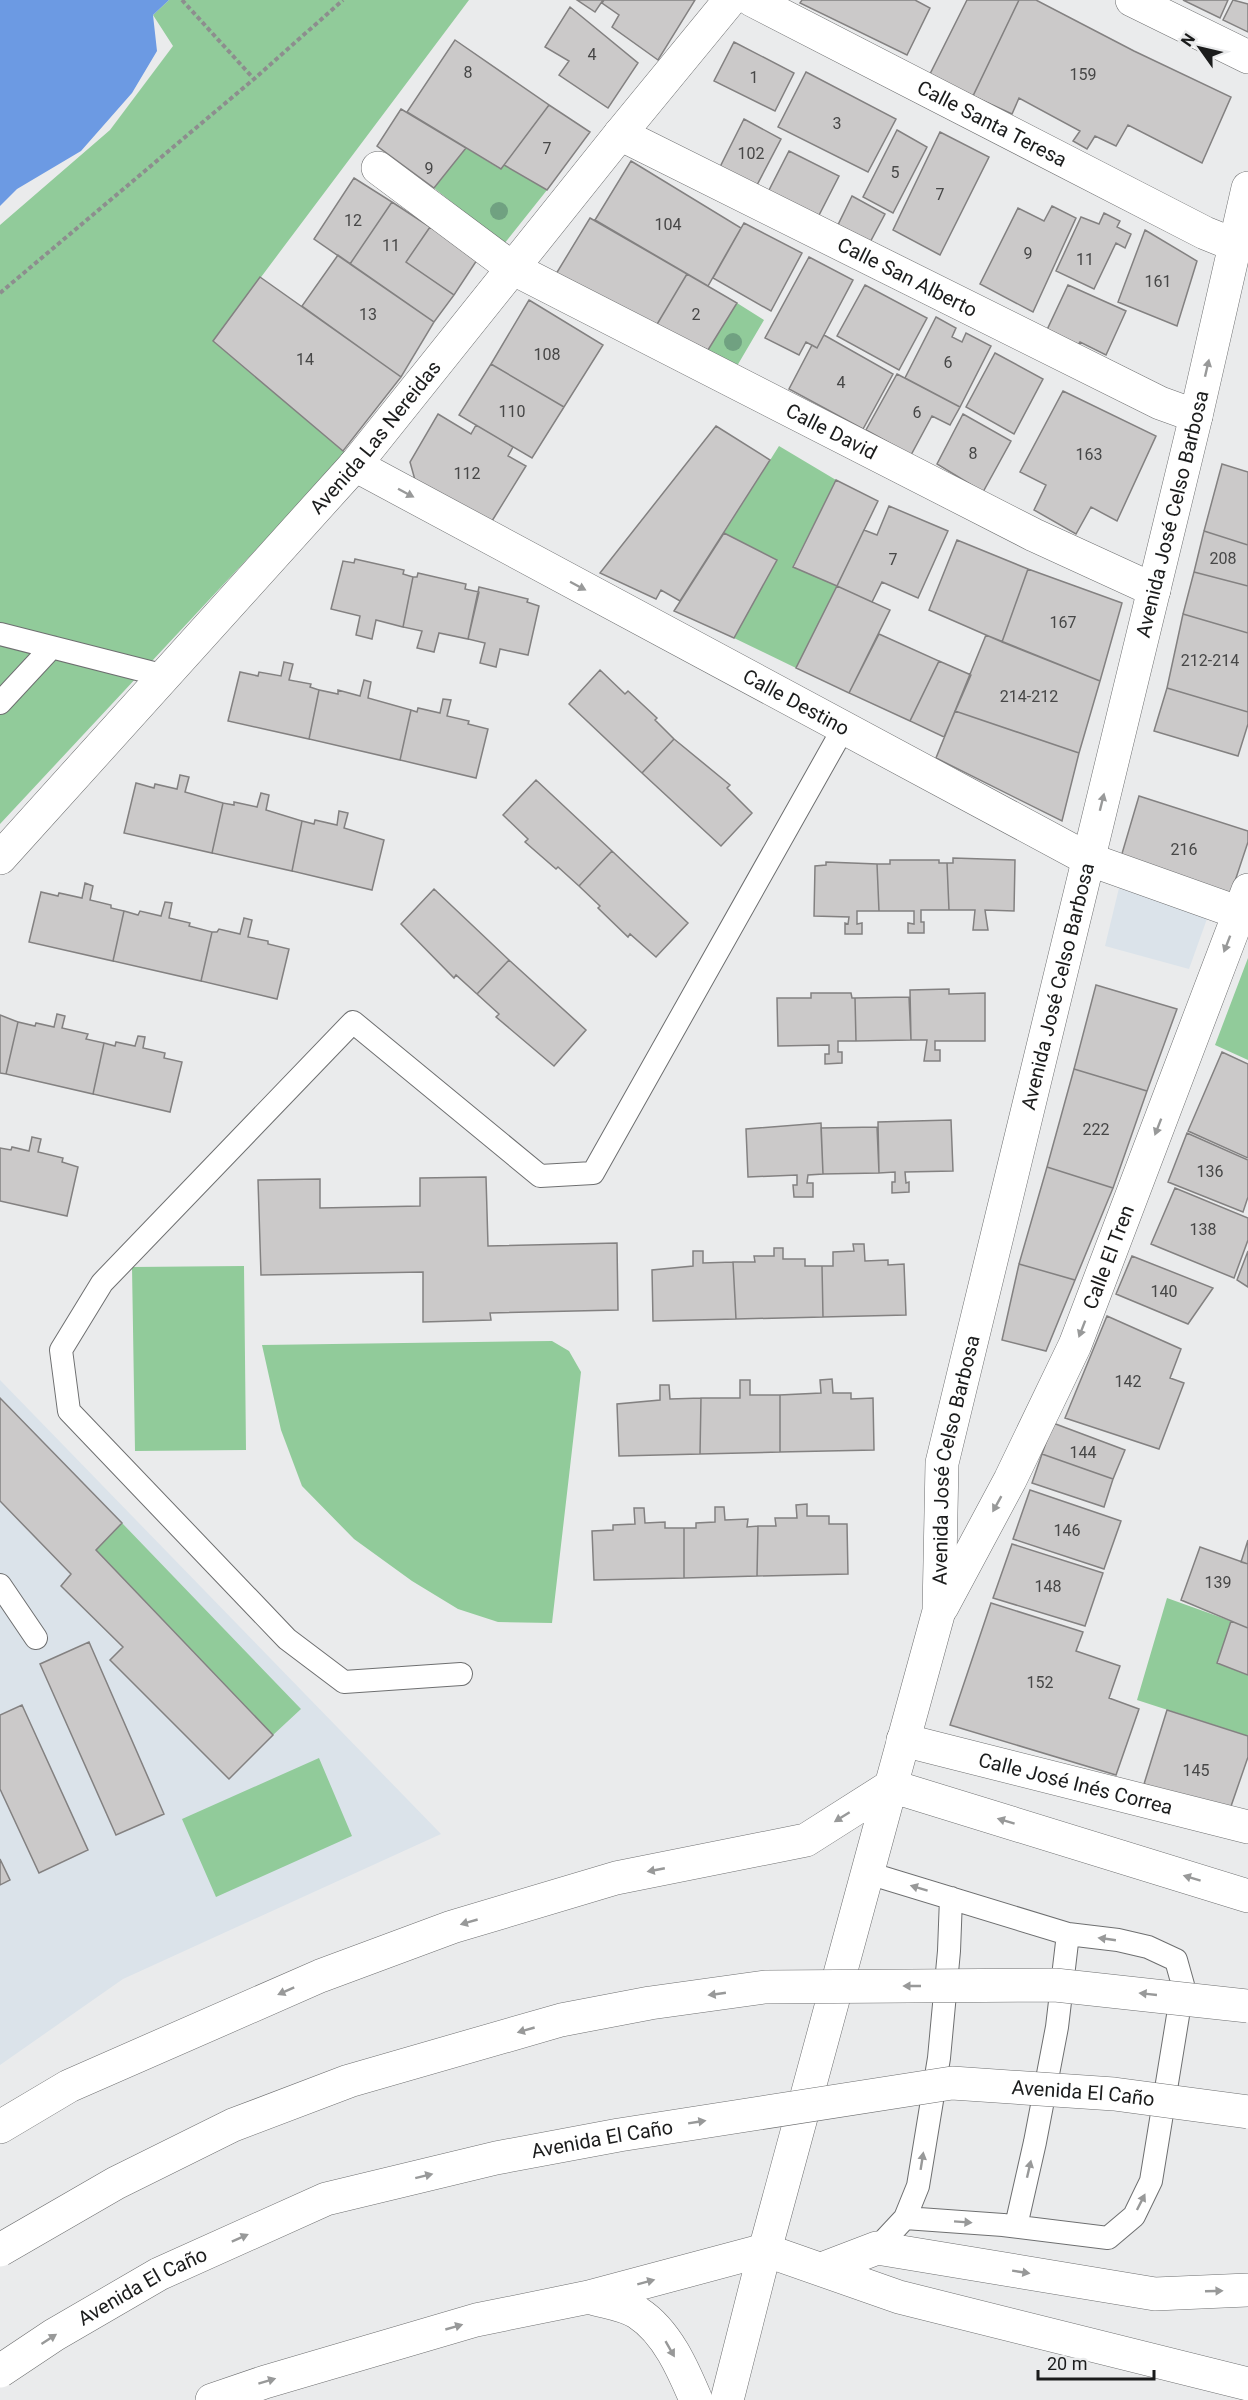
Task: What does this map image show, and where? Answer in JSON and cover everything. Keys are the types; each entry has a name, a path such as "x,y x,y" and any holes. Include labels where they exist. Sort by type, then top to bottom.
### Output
{"main road":[{"name":"Avenida Las Nereidas","path":"0,858 355,465 730,0"},
{"name":"Calle Santa Teresa","path":"752,0 1194,228 1235,245"},
{"path":"1132,0 1248,57"},
{"name":"Calle San Alberto","path":"620,134 1160,403 1196,416"},
{"name":"Calle David","path":"378,168 512,268 1034,535 1154,590"},
{"name":"Avenida José Celso Barbosa","path":"727,2400 765,2250 939,1611 942,1463 1196,416 1248,188"},
{"name":"Calle Destino","path":"355,465 1088,859 1245,906"},
{"name":"Calle El Tren","path":"939,1611 1010,1480 1076,1345 1245,906"},
{"name":"Calle José Inés Correa","path":"903,1740 1248,1827"},
{"path":"0,2127 69,2086 320,1976 452,1927 616,1878 806,1840 891,1786 1248,1896"},
{"path":"0,2250 116,2183 233,2125 349,2081 561,2020 650,2003 765,1987 1055,1985 1248,2006"},
{"name":"Avenida El Caño","path":"0,2371 54,2335 159,2274 326,2199 496,2158 631,2133 952,2083 1114,2094 1248,2112"},
{"path":"822,2270 877,2248 1155,2294 1248,2290"},
{"path":"212,2400 476,2320 590,2297 765,2250 899,2297 1248,2384"},
{"path":"590,2297 637,2312 661,2333 688,2379 696,2400"}],"lane":[{"path":"0,634 165,676"},
{"path":"0,703 52,647"},
{"path":"461,1674 344,1682 287,1639 69,1411 62,1350 102,1283 353,1022 540,1176 593,1173 843,729"},
{"path":"0,1585 36,1638"},
{"path":"868,1873 1068,1934 1118,1940 1148,1947 1176,1960 1184,1985 1151,2181 1134,2216 1108,2238 1016,2226 905,2218"},
{"path":"877,2248 905,2218 918,2187 939,2058 949,1951 951,1898"},
{"path":"1016,2226 1057,2027 1068,1934"}],"path":[{"path":"182,0 254,79"},
{"path":"0,293 254,79 343,0"}],"shaded area":[{"path":"1119,888 1208,916 1189,969 1105,946"},
{"path":"0,1380 441,1834 123,1979 0,2065"}],"green space":[{"path":"169,0 469,0 213,341 346,453 0,824 0,225 110,130 173,46 153,15"},
{"path":"466,148 500,169 504,165 547,190 504,244 434,188"},
{"path":"737,303 764,320 737,366 708,350"},
{"path":"779,446 836,480 793,566 837,586 796,668 734,638 777,560 724,533"},
{"path":"1248,958 1248,1060 1215,1045"},
{"path":"244,1266 246,1450 135,1451 132,1267"},
{"path":"552,1341 569,1351 581,1372 552,1623 498,1622 458,1609 412,1581 354,1539 302,1486 281,1430 262,1345"},
{"path":"122,1523 301,1709 273,1735 96,1550"},
{"path":"1167,1598 1231,1621 1217,1663 1248,1675 1248,1736 1137,1700"},
{"path":"319,1758 352,1836 216,1897 182,1819"}],"water":[{"path":"0,0 169,0 153,15 157,51 132,93 81,151 17,189 0,206"}],"building":[{"path":"577,0 603,0 595,12"},
{"path":"604,0 695,0 658,60 612,27 619,15 602,3"},
{"path":"802,0 915,0 930,8 907,55 800,3"},
{"path":"967,0 1019,0 973,96 930,74"},
{"path":"1019,0 1036,0 1134,51 1231,97 1202,163 1128,125 1116,146 1095,136 1087,149 1073,141 1080,131 1019,98 1012,114 973,96"},
{"path":"1183,0 1228,0 1220,18"},
{"path":"1233,0 1248,4 1248,32 1223,20"},
{"path":"570,7 638,63 608,108 559,75 569,61 545,47"},
{"path":"455,40 549,105 501,169 407,112"},
{"path":"734,42 794,73 775,111 714,81"},
{"path":"806,72 896,119 868,172 778,127"},
{"path":"549,105 590,132 547,190 504,165"},
{"path":"401,109 466,148 434,188 377,146"},
{"path":"744,119 781,139 757,185 720,167"},
{"path":"897,130 927,147 893,213 863,197"},
{"path":"940,132 989,157 940,255 893,230"},
{"path":"789,151 839,176 815,223 765,198"},
{"path":"631,161 741,228 708,286 595,220"},
{"path":"354,178 392,202 350,264 314,239"},
{"path":"852,196 885,214 867,248 835,231"},
{"path":"392,202 430,227 406,262 454,295 434,322 350,264"},
{"path":"1052,206 1076,218 1033,312 980,284 1018,208 1044,221"},
{"path":"1104,213 1120,221 1117,227 1131,234 1125,248 1116,243 1094,289 1056,271 1081,217 1099,224"},
{"path":"590,218 687,274 656,326 556,274"},
{"path":"744,223 802,253 771,311 713,278"},
{"path":"430,227 479,257 454,295 406,262"},
{"path":"1145,230 1197,261 1177,326 1118,302"},
{"path":"338,255 434,322 401,377 302,306"},
{"path":"809,257 853,280 817,348 806,342 799,355 765,338"},
{"path":"687,274 737,303 708,350 656,326"},
{"path":"260,277 401,377 343,451 213,341"},
{"path":"865,285 927,318 899,370 837,336"},
{"path":"1068,285 1126,311 1106,355 1080,342 1077,347 1046,332"},
{"path":"529,300 603,345 564,407 491,364"},
{"path":"936,317 956,328 952,337 962,342 966,333 991,346 960,407 905,378"},
{"path":"824,335 893,374 863,429 789,389 812,345 817,348"},
{"path":"995,353 1043,379 1014,434 966,407"},
{"path":"491,364 564,407 532,458 459,415"},
{"path":"897,374 960,407 950,425 932,416 911,455 866,430"},
{"path":"1063,391 1156,436 1117,521 1091,507 1076,534 1034,510 1046,485 1020,472"},
{"path":"438,414 471,434 476,425 513,447 508,456 526,466 492,521 415,480 410,462"},
{"path":"963,414 1011,441 983,492 937,464"},
{"path":"716,426 770,460 680,601 661,590 656,599 600,573"},
{"path":"1222,464 1248,472 1248,545 1204,531"},
{"path":"836,480 878,501 837,586 793,567"},
{"path":"889,506 948,531 918,598 882,582 872,602 837,586 864,530 877,535"},
{"path":"1204,531 1248,545 1248,586 1194,572"},
{"path":"724,533 777,560 734,638 674,611"},
{"path":"957,540 1028,569 1002,642 929,610"},
{"path":"355,559 404,570 403,574 413,577 403,627 376,620 372,639 356,635 360,616 331,609 343,561 354,563"},
{"path":"1028,569 1122,603 1100,681 1002,642"},
{"path":"1194,572 1248,586 1248,633 1183,614"},
{"path":"418,573 466,584 465,589 479,592 468,639 439,633 434,652 417,648 422,631 403,627 413,577 417,577"},
{"path":"837,586 890,610 849,693 796,668"},
{"path":"479,587 528,599 527,602 539,606 528,655 500,649 496,667 480,663 485,643 468,639"},
{"path":"1183,614 1248,633 1248,712 1167,688"},
{"path":"879,634 939,661 910,721 849,693"},
{"path":"986,635 1100,681 1079,753 955,711"},
{"path":"939,661 971,675 944,737 910,721"},
{"path":"284,662 293,664 289,680 311,684 310,687 319,690 309,739 228,721 240,672 258,676 259,672 281,676"},
{"path":"600,670 625,694 628,691 657,718 655,720 674,739 642,773 569,704"},
{"path":"364,680 371,682 368,698 411,710 400,760 309,739 319,690 338,694 338,690 360,696"},
{"path":"1167,688 1248,712 1248,724 1238,756 1154,731"},
{"path":"443,699 451,700 447,716 469,721 468,724 488,729 476,778 400,760 411,710 417,712 418,708 440,713"},
{"path":"955,711 1079,753 1062,821 936,758"},
{"path":"674,739 730,785 727,788 752,813 721,846 642,773"},
{"path":"180,775 189,777 185,792 223,803 212,853 124,833 136,783 154,788 155,784 177,789"},
{"path":"536,780 612,851 579,886 525,842 528,839 503,815"},
{"path":"261,793 269,795 266,810 302,821 292,871 212,853 223,803 234,805 234,802 257,807"},
{"path":"1139,796 1248,831 1248,842 1231,893 1121,857"},
{"path":"339,811 348,813 344,828 384,840 372,890 292,871 302,821 314,824 315,820 337,825"},
{"path":"612,851 688,923 656,957 630,934 628,937 579,886"},
{"path":"953,858 1015,860 1014,911 985,910 988,930 973,930 975,910 949,910 947,863 953,863"},
{"path":"890,860 939,860 939,863 947,863 949,910 921,910 924,933 908,933 908,923 914,924 914,911 879,911 877,864 890,864"},
{"path":"826,862 877,864 879,911 857,911 857,924 862,923 862,934 845,934 845,923 848,924 849,917 814,916 815,866 826,865"},
{"path":"85,883 93,886 90,900 124,911 113,961 29,942 41,892 82,898"},
{"path":"434,889 509,960 477,994 456,975 454,978 401,924"},
{"path":"165,902 172,903 169,918 212,932 201,981 113,961 124,911 138,915 140,911 161,916"},
{"path":"244,918 252,920 248,937 289,949 277,999 201,981 212,932 217,932 219,929 240,934"},
{"path":"509,960 586,1030 554,1066 496,1017 499,1014 477,994"},
{"path":"1096,985 1177,1009 1147,1091 1074,1069"},
{"path":"949,989 949,994 985,993 985,1041 935,1041 935,1050 940,1050 940,1061 924,1061 927,1040 911,1040 910,990"},
{"path":"811,993 851,993 852,998 855,998 856,1041 838,1041 838,1052 842,1052 842,1063 825,1064 825,1054 829,1054 829,1045 778,1046 777,998 811,998"},
{"path":"909,997 911,1040 856,1041 855,998"},
{"path":"57,1014 65,1016 62,1028 88,1034 86,1039 104,1043 93,1094 6,1074 18,1022 54,1027"},
{"path":"0,1015 18,1022 6,1074 0,1073"},
{"path":"138,1036 145,1037 143,1048 165,1053 164,1058 182,1062 170,1112 93,1094 104,1043 115,1046 116,1042 135,1046"},
{"path":"1222,1052 1248,1064 1248,1158 1188,1131"},
{"path":"1074,1069 1147,1091 1113,1188 1047,1167"},
{"path":"951,1120 953,1171 905,1172 906,1183 909,1182 909,1192 892,1193 895,1172 879,1173 878,1122"},
{"path":"821,1123 823,1174 808,1175 807,1183 813,1183 813,1197 794,1197 793,1185 797,1185 797,1175 748,1177 746,1129"},
{"path":"877,1127 879,1173 823,1174 821,1128"},
{"path":"1187,1133 1248,1160 1248,1197 1243,1212 1168,1182"},
{"path":"32,1137 41,1139 38,1152 63,1158 62,1162 78,1167 67,1216 0,1201 0,1148 11,1150 12,1147 29,1151"},
{"path":"1047,1167 1113,1188 1075,1280 1019,1264"},
{"path":"486,1177 488,1246 617,1243 618,1310 490,1313 491,1320 423,1322 423,1272 261,1275 258,1180 320,1179 320,1208 420,1206 420,1178"},
{"path":"1175,1188 1248,1218 1248,1240 1234,1278 1151,1244"},
{"path":"853,1244 864,1244 865,1261 888,1260 888,1265 904,1264 906,1315 823,1317 822,1266 833,1266 833,1252 854,1251"},
{"path":"774,1248 783,1248 783,1259 805,1259 805,1266 822,1266 823,1317 736,1319 733,1262 755,1262 754,1256 774,1256"},
{"path":"693,1251 703,1251 703,1263 733,1262 736,1319 653,1321 652,1270 693,1266"},
{"path":"1248,1251 1248,1287 1237,1280"},
{"path":"1132,1256 1213,1288 1188,1324 1116,1294"},
{"path":"1019,1264 1075,1280 1046,1351 1002,1340"},
{"path":"1107,1316 1181,1349 1170,1378 1184,1383 1159,1449 1065,1418"},
{"path":"832,1379 833,1393 851,1393 851,1399 873,1398 874,1450 780,1452 780,1395 821,1393 820,1380"},
{"path":"740,1380 750,1380 750,1395 780,1395 780,1452 700,1454 701,1398 740,1398"},
{"path":"660,1385 669,1385 670,1399 701,1398 700,1454 619,1456 617,1404 660,1400"},
{"path":"0,1398 122,1523 96,1550 273,1735 229,1779 110,1660 123,1647 61,1586 71,1574 0,1501"},
{"path":"1053,1423 1125,1450 1113,1479 1042,1454"},
{"path":"1042,1454 1113,1479 1104,1507 1032,1483"},
{"path":"1030,1490 1121,1521 1104,1569 1013,1539"},
{"path":"807,1504 807,1516 829,1516 829,1524 847,1524 848,1574 757,1576 758,1526 776,1526 775,1518 797,1518 796,1505"},
{"path":"715,1507 724,1507 725,1520 748,1519 747,1527 758,1526 757,1576 684,1578 684,1528 696,1528 696,1523 715,1522"},
{"path":"634,1508 644,1508 645,1523 665,1522 665,1528 684,1528 684,1578 594,1580 592,1531 613,1530 613,1525 635,1524"},
{"path":"1248,1540 1248,1564 1241,1562"},
{"path":"1012,1544 1103,1573 1085,1626 993,1598"},
{"path":"1200,1547 1248,1564 1248,1628 1181,1600"},
{"path":"991,1603 1083,1632 1076,1651 1120,1666 1109,1698 1139,1709 1116,1775 950,1725"},
{"path":"1231,1621 1248,1628 1248,1675 1217,1663"},
{"path":"89,1642 164,1814 116,1835 40,1664"},
{"path":"22,1705 88,1850 39,1873 0,1789 0,1715"},
{"path":"1167,1710 1248,1736 1248,1757 1229,1812 1144,1784"},
{"path":"0,1859 10,1880 0,1885"}]}
